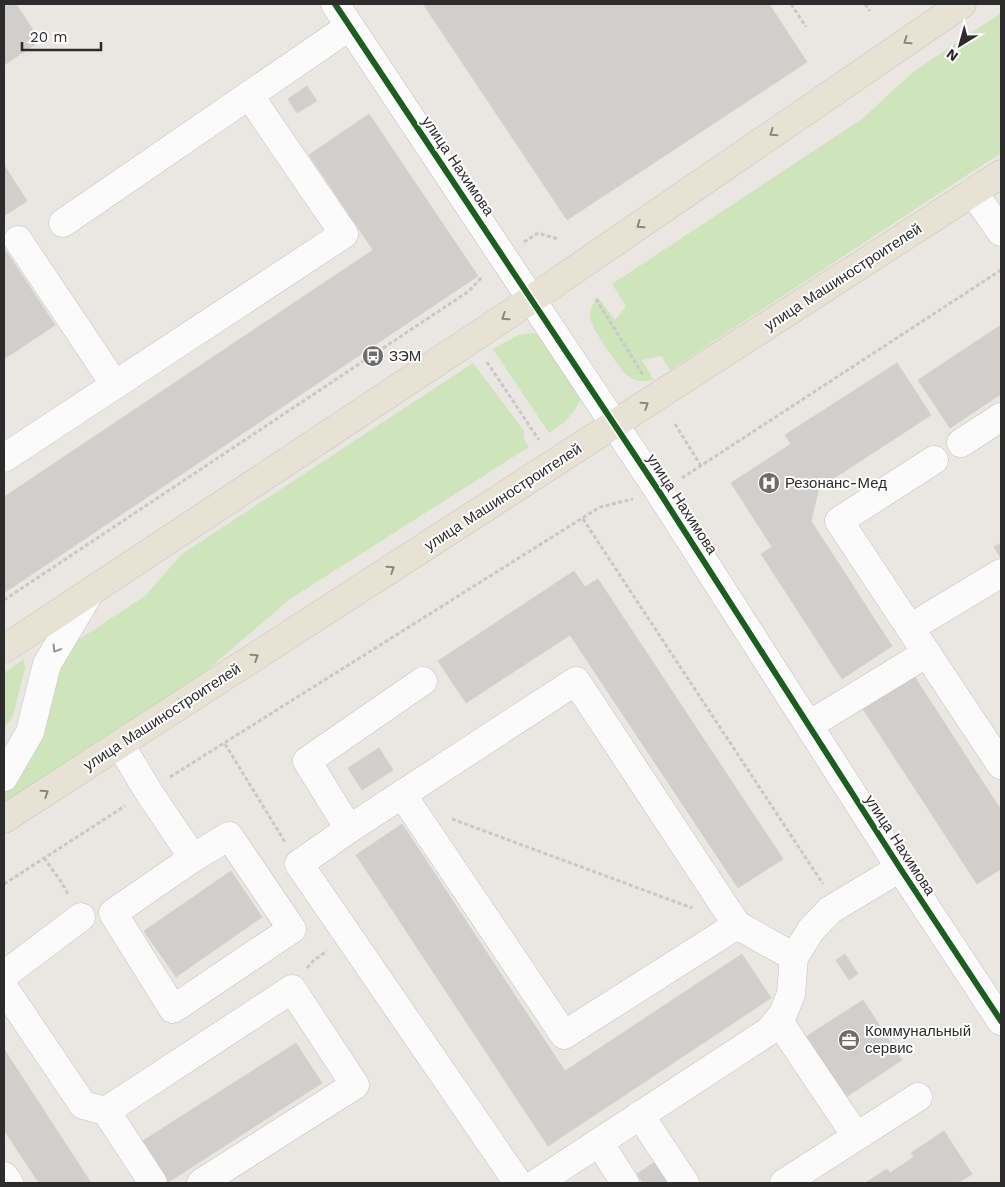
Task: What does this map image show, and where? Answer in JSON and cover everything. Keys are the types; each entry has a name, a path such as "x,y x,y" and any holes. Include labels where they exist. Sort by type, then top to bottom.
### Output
{"main road":[{"path":"4,649 532,299 934,11 962,4"},
{"name":"улица Машиностроителей","path":"4,819 1001,174"}],"street":[{"name":"улица Нахимова","path":"335,4 615,424 900,868 1001,1021"},
{"path":"63,223 350,26"},
{"path":"4,458 344,234 249,95"},
{"path":"973,192 1001,232"},
{"path":"18,240 114,385"},
{"path":"961,442 1001,417"},
{"path":"934,460 839,522 1001,765"},
{"path":"910,628 1001,573"},
{"path":"4,777 30,732 46,664 90,592"},
{"path":"809,725 927,653"},
{"path":"350,829 307,761 423,681"},
{"path":"518,1183 299,864 402,794 576,681 737,925 794,957"},
{"path":"120,744 148,791 193,858"},
{"path":"402,794 564,1035 737,925"},
{"path":"229,836 292,929 173,1009 113,913 193,858 229,836"},
{"path":"537,1183 770,1031 783,1014 791,994 794,957 811,930 830,910 900,868"},
{"path":"4,975 82,917"},
{"path":"4,988 83,1105 106,1111 153,1183"},
{"path":"106,1111 292,988 355,1085 201,1183"},
{"path":"778,1020 856,1136"},
{"path":"784,1183 918,1097"},
{"path":"640,1115 685,1183"},
{"path":"599,1142 625,1183"},
{"path":"4,1176 9,1183"}],"path":[{"path":"791,4 806,27"},
{"path":"865,4 870,11"},
{"path":"4,600 469,291 502,255 538,233 558,239"},
{"path":"4,884 148,791 600,507 660,493 1001,270"},
{"path":"596,299 646,380"},
{"path":"483,356 539,440"},
{"path":"675,424 701,466"},
{"path":"583,518 838,906"},
{"path":"224,744 299,864"},
{"path":"451,819 737,925"},
{"path":"292,988 314,960 348,936"}],"green space":[{"path":"1001,13 1001,153 670,370 661,356 642,360 654,380 638,381 624,373 609,353 591,320 591,310 598,297 615,320 626,306 612,284 862,119 913,72"},
{"path":"534,333 545,337 581,399 568,418 549,433 493,349 518,335"},
{"path":"473,363 524,431 524,439 529,447 290,599 197,679 4,807 4,790 52,668 69,646 145,596 182,554"},
{"path":"24,659 25,668 13,716 4,729 4,673"}],"building":[{"path":"4,4 16,4 40,41 4,65"},
{"path":"423,4 769,4 807,62 567,220"},
{"path":"307,86 317,101 297,113 288,99"},
{"path":"369,114 478,276 4,593 4,497 373,250 309,155"},
{"path":"4,165 27,201 4,216"},
{"path":"4,248 55,325 4,359"},
{"path":"1001,325 1001,394 950,428 918,380"},
{"path":"897,363 931,415 819,488 785,435"},
{"path":"791,444 819,488 811,521 772,547 731,483"},
{"path":"811,521 892,646 842,679 761,554"},
{"path":"1001,543 1001,558 994,547"},
{"path":"574,571 585,587 598,579 783,859 738,888 570,635 466,703 438,661"},
{"path":"914,676 1001,810 1001,869 977,884 863,709"},
{"path":"379,748 393,770 362,790 348,768"},
{"path":"402,824 565,1071 742,954 771,998 548,1146 356,855"},
{"path":"231,871 262,917 176,977 144,931"},
{"path":"845,954 858,974 849,980 836,960"},
{"path":"863,1000 902,1060 840,1101 801,1040"},
{"path":"296,1043 322,1083 167,1183 163,1183 138,1144"},
{"path":"4,1049 91,1183 39,1183 4,1130"},
{"path":"944,1131 972,1174 958,1183 865,1183 887,1169 890,1173 914,1157 911,1153"},
{"path":"658,1160 673,1183 643,1183 637,1174"}],"cycle path":[{"path":"335,4 660,493 900,868 1001,1021"}],"place":[{"name":"ЗЭМ","path":"373,356"},
{"name":"Резонанс-Мед","path":"769,483"},
{"name":"Коммунальный сервис","path":"849,1040"}]}
